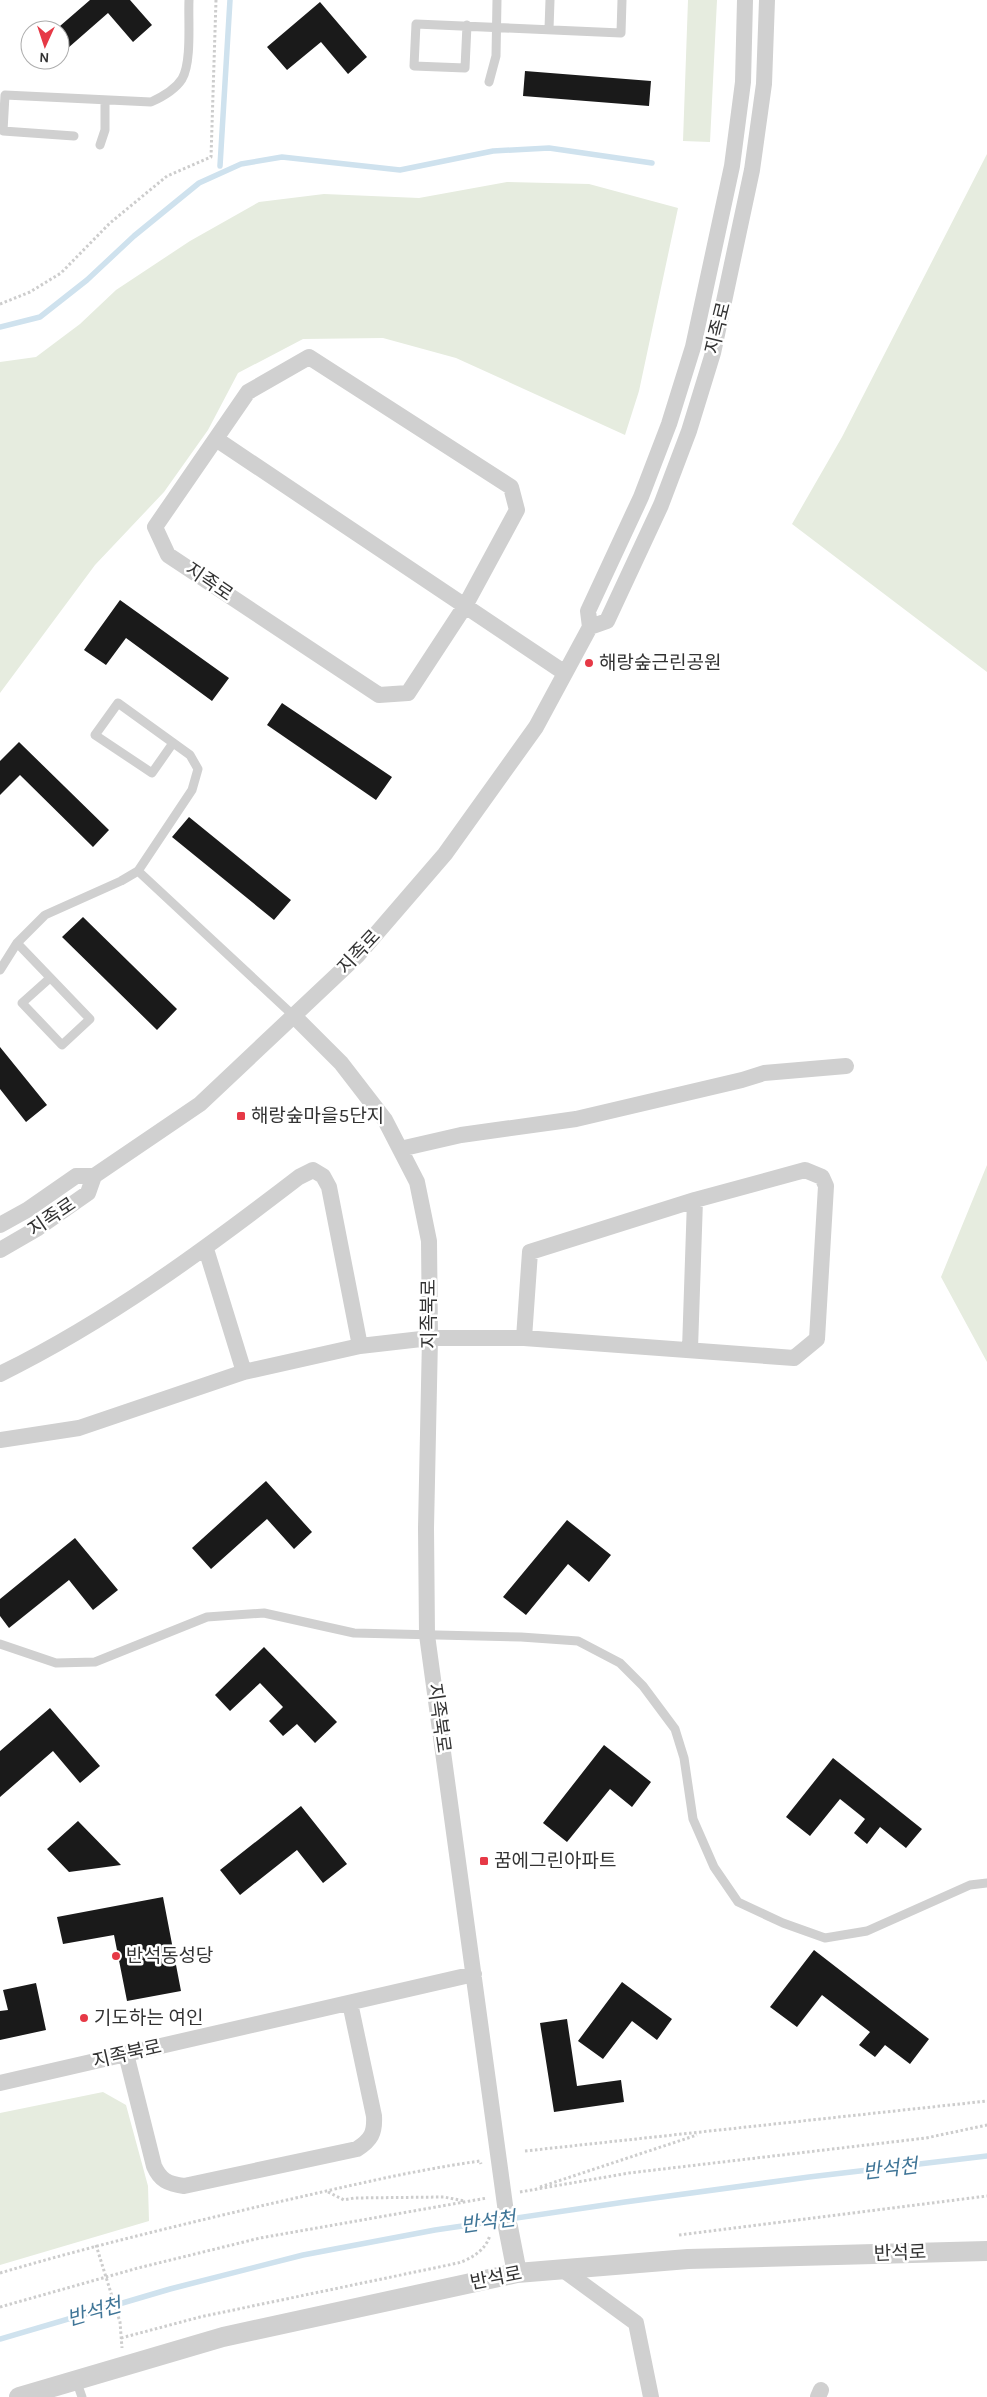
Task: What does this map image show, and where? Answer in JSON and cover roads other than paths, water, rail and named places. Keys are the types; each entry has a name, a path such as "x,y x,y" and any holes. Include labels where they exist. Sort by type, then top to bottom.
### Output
{"street":[{"name":"지족로","path":"0,1226 76,1176 94,1176 200,1104 295,1017 357,956 445,854 536,726 590,627 588,611 642,497 669,424 693,347 732,166 743,82 746,0"},
{"name":"지족로","path":"590,627 607,621 661,505 689,431 713,353 752,170 764,84 767,0"},
{"name":"지족로","path":"309,357 512,487 517,510 465,606 408,693 379,695 168,554 155,527 248,392 309,357"},
{"path":"216,438 565,673"},
{"name":"지족북로","path":"0,2083 474,1974 427,1635 426,1528 430,1338 429,1242 417,1182 385,1120 341,1063 295,1017"},
{"path":"400,1150 461,1135 576,1119 742,1080 764,1073 846,1066"},
{"path":"0,1374 59,1344 127,1302 206,1249 299,1176 312,1170 323,1176 329,1188 360,1346"},
{"path":"0,1440 79,1428 244,1372 360,1346 430,1338 524,1338 794,1358 817,1339 826,1186 822,1176 805,1170 695,1200 530,1252 524,1338"},
{"name":"지족로","path":"0,1250 38,1228 88,1193 94,1176"},
{"path":"690,1349 695,1200"},
{"path":"206,1249 244,1372"},
{"path":"474,1974 496,2142 499,2229 517,2273"},
{"path":"126,2054 154,2166 158,2176 170,2184 184,2186 357,2149 368,2142 375,2129 374,2116 350,2003"},
{"name":"반석로","path":"18,2397 79,2389 126,2366 223,2337 517,2273 688,2259 987,2251"},
{"path":"562,2269 636,2323 650,2397"}],"lane":[{"path":"74,136 3,131 4,95 151,102 168,94 183,78 187,60 189,0"},
{"path":"489,82 496,56 496,0"},
{"path":"549,29 550,0"},
{"path":"467,25 465,68 414,66 416,24 467,25 620,33 622,0"},
{"path":"100,146 105,130 105,100"},
{"path":"0,970 17,942 45,915 121,881 138,870 192,790 198,769 190,755 118,703 95,734 152,773 173,743"},
{"path":"138,870 295,1017"},
{"path":"17,942 90,1019 62,1045 22,1003 50,978"},
{"path":"0,1644 56,1663 95,1662 207,1617 264,1613 354,1633 521,1637 578,1641 620,1663 643,1686 676,1729 684,1758 693,1818 714,1867 738,1902 783,1923 826,1938 867,1931 970,1885 987,1883"}],"waterway":[{"path":"220,166 230,0"},
{"path":"0,327 40,317 87,280 134,236 199,183 241,164 282,157 400,170 493,151 549,148 652,163"},
{"name":"반석천","path":"0,2339 170,2289 303,2255 435,2230 809,2177 987,2156"}],"place":[{"name":"해랑숲근린공원","path":"589,663"},
{"name":"해랑숲마을5단지","path":"241,1116"},
{"name":"꿈에그린아파트","path":"484,1861"},
{"name":"반석동성당","path":"116,1956"},
{"name":"기도하는 여인","path":"84,2018"}]}
